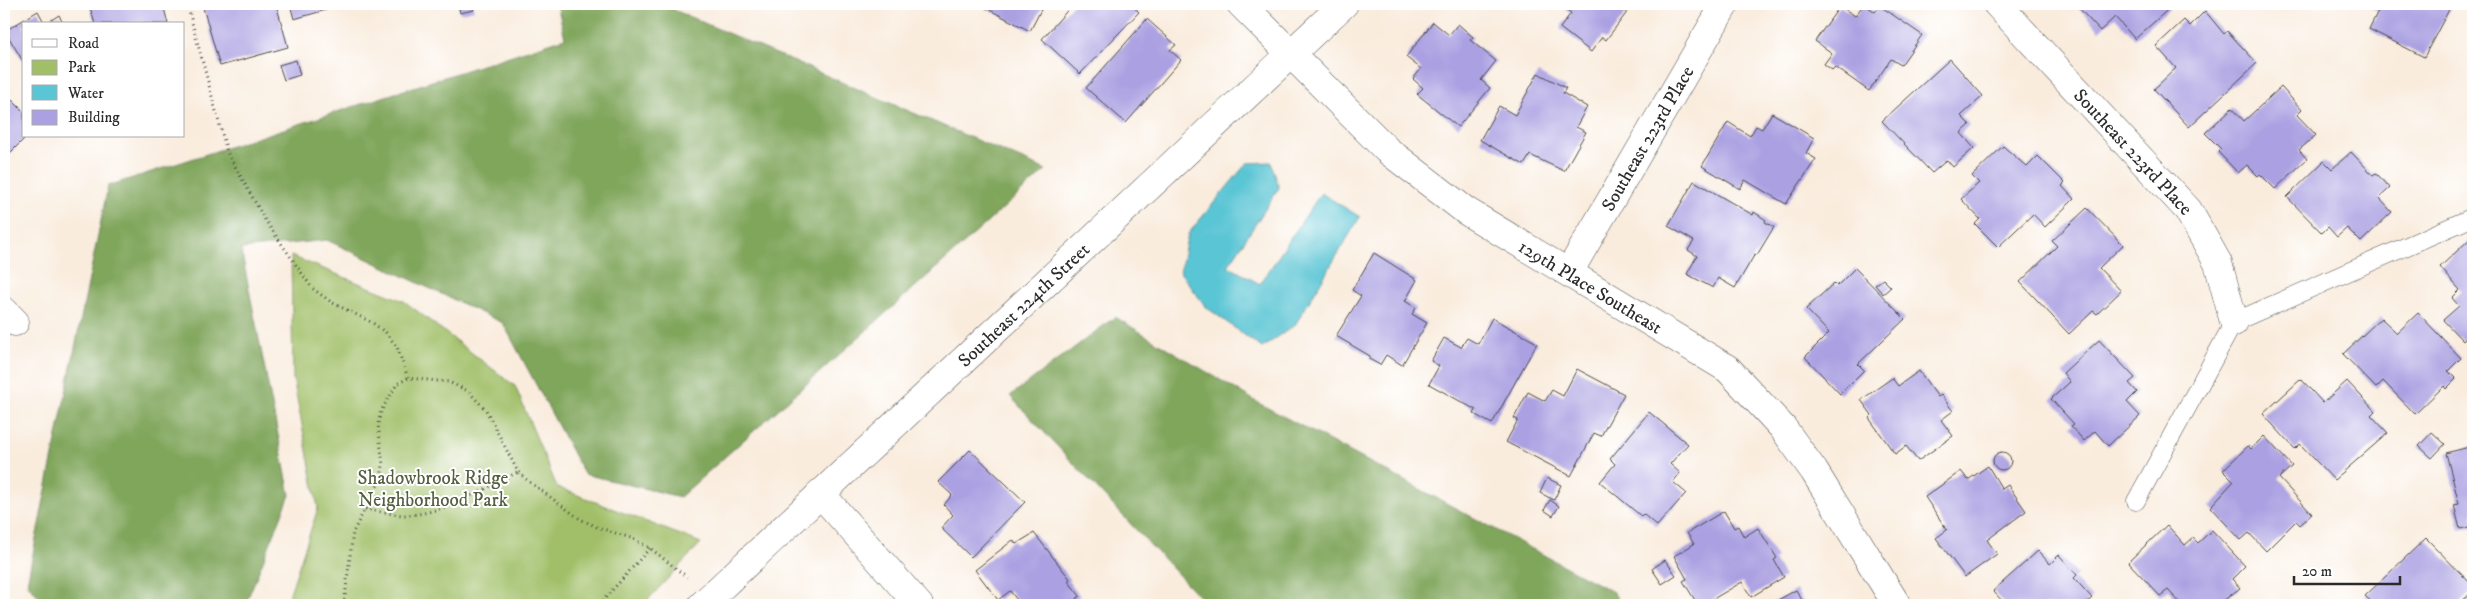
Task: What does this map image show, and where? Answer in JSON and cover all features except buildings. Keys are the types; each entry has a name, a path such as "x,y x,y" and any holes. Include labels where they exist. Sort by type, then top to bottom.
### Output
{"street":[{"name":"129th Place Southeast","path":"1241,4 1292,52 1386,150 1466,211 1728,369 1783,428 1814,471 1897,605"},
{"name":"Southeast 224th Street","path":"705,602 1344,4"},
{"name":"Southeast 223rd Place","path":"1569,272 1725,4"},
{"name":"Southeast 223rd Place","path":"1997,4 2188,210 2218,262 2234,322"},
{"path":"820,493 919,605"}],"lane":[{"path":"2136,501 2234,322 2471,218"}],"path":[{"path":"187,4 228,152 265,220 312,288 331,302 373,323 386,333 397,347 408,378"},
{"path":"344,605 352,532 381,479 384,465 378,424 380,411 398,384 408,378 449,382 468,391 486,410 518,472 549,498 580,518 597,527 632,538 650,548 684,574 705,602"},
{"path":"364,509 405,515 439,509 459,502 518,472"},
{"path":"599,605 650,548"}],"green space":[{"path":"557,4 675,4 674,10 1046,170 680,497 584,474 503,323 327,240 241,249 290,495 245,605 46,605 27,583 108,186 565,38"},
{"name":"Shadowbrook Ridge Neighborhood Park","path":"291,256 404,301 515,386 557,487 701,543 643,605 286,605 318,508 293,378"},
{"path":"1115,317 1262,405 1613,592 1622,605 1207,605 1010,396"}],"water":[{"path":"1271,162 1279,188 1228,266 1260,284 1321,193 1360,217 1295,325 1262,348 1206,307 1180,272 1188,234 1247,163"}]}
